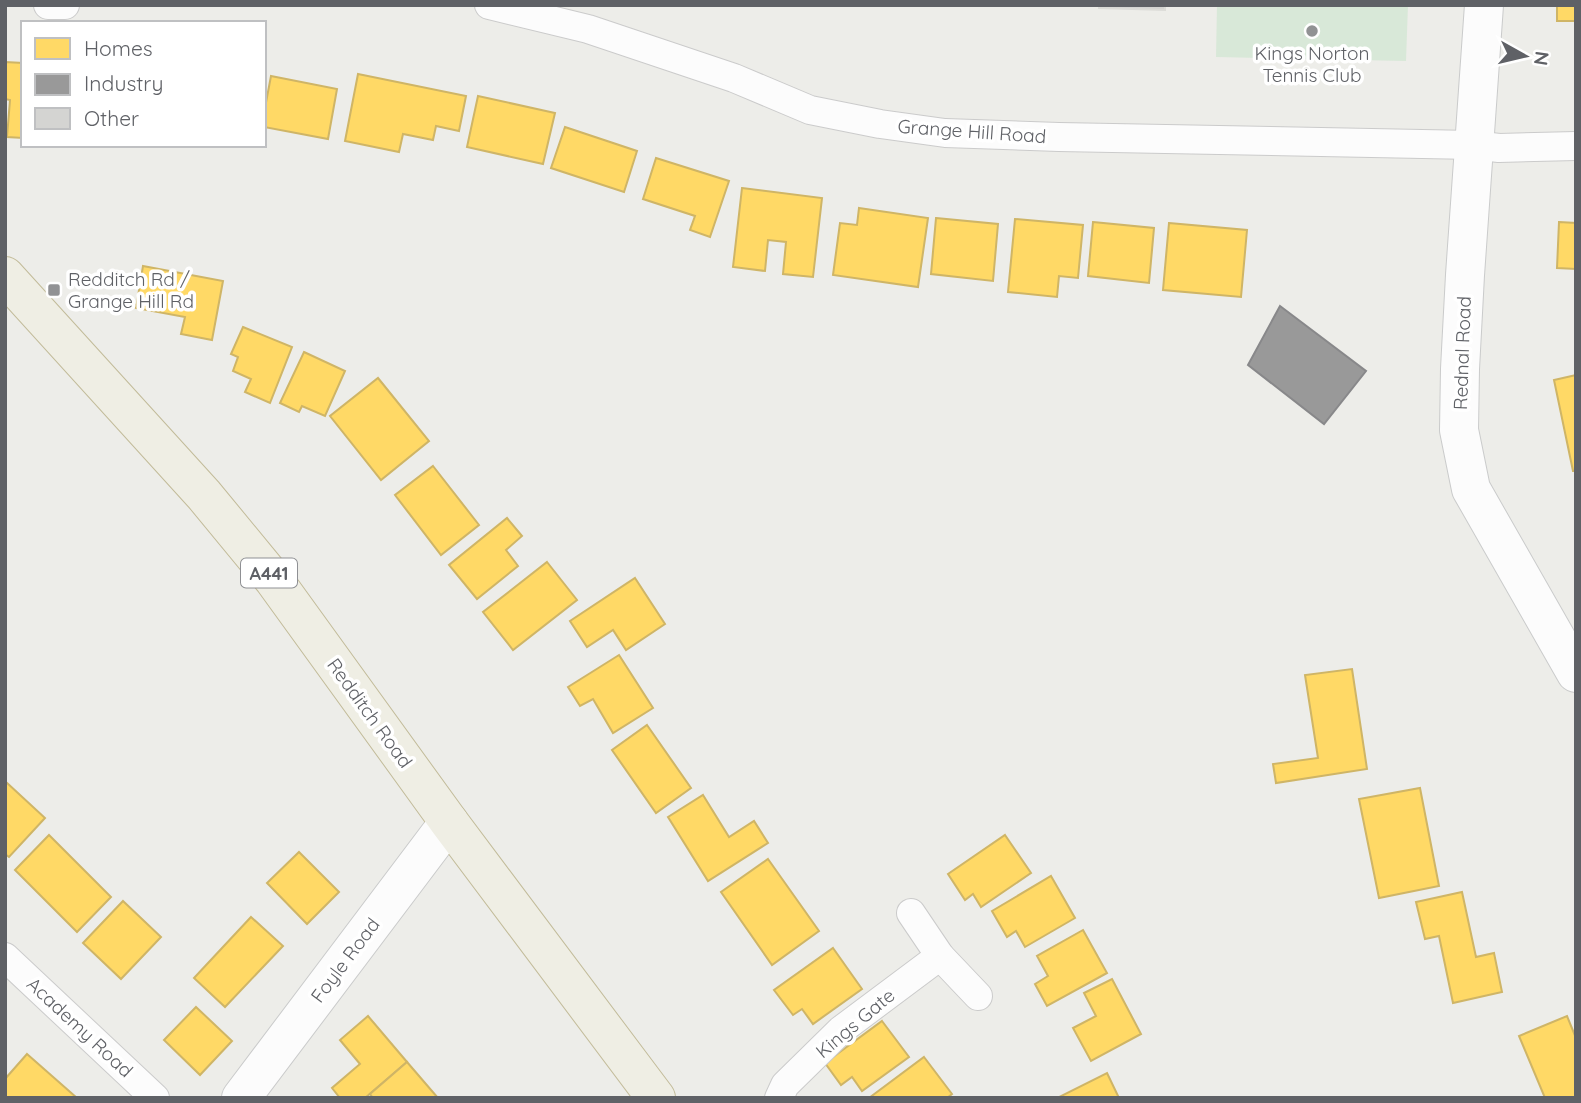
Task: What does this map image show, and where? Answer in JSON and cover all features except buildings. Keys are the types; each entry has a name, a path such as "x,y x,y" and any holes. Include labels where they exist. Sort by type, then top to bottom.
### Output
{"highway":[{"name":"Redditch Road","path":"5,276 204,495 275,580 449,822 656,1098"},
{"name":"Redditch Road","path":"5,310 66,343"}],"street":[{"path":"48,5 65,5"},
{"name":"Grange Hill Road","path":"489,5 588,29 734,78 810,110 945,133 1473,145 1499,148 1576,146"},
{"name":"Rednal Road","path":"1484,5 1473,145 1459,430 1471,489 1576,673"},
{"name":"Foyle Road","path":"241,1098 449,822"},
{"path":"911,913 940,956 978,996"},
{"name":"Kings Gate","path":"779,1098 785,1085 841,1030 940,956"},
{"name":"Academy Road","path":"5,957 155,1098"}],"green space":[{"name":"Kings Norton Tennis Club","path":"1217,5 1408,5 1406,61 1216,57"}],"place":[{"name":"Kings Norton Tennis Club","path":"1312,31"},
{"name":"Redditch Rd / Grange Hill Rd","path":"54,290"}]}
